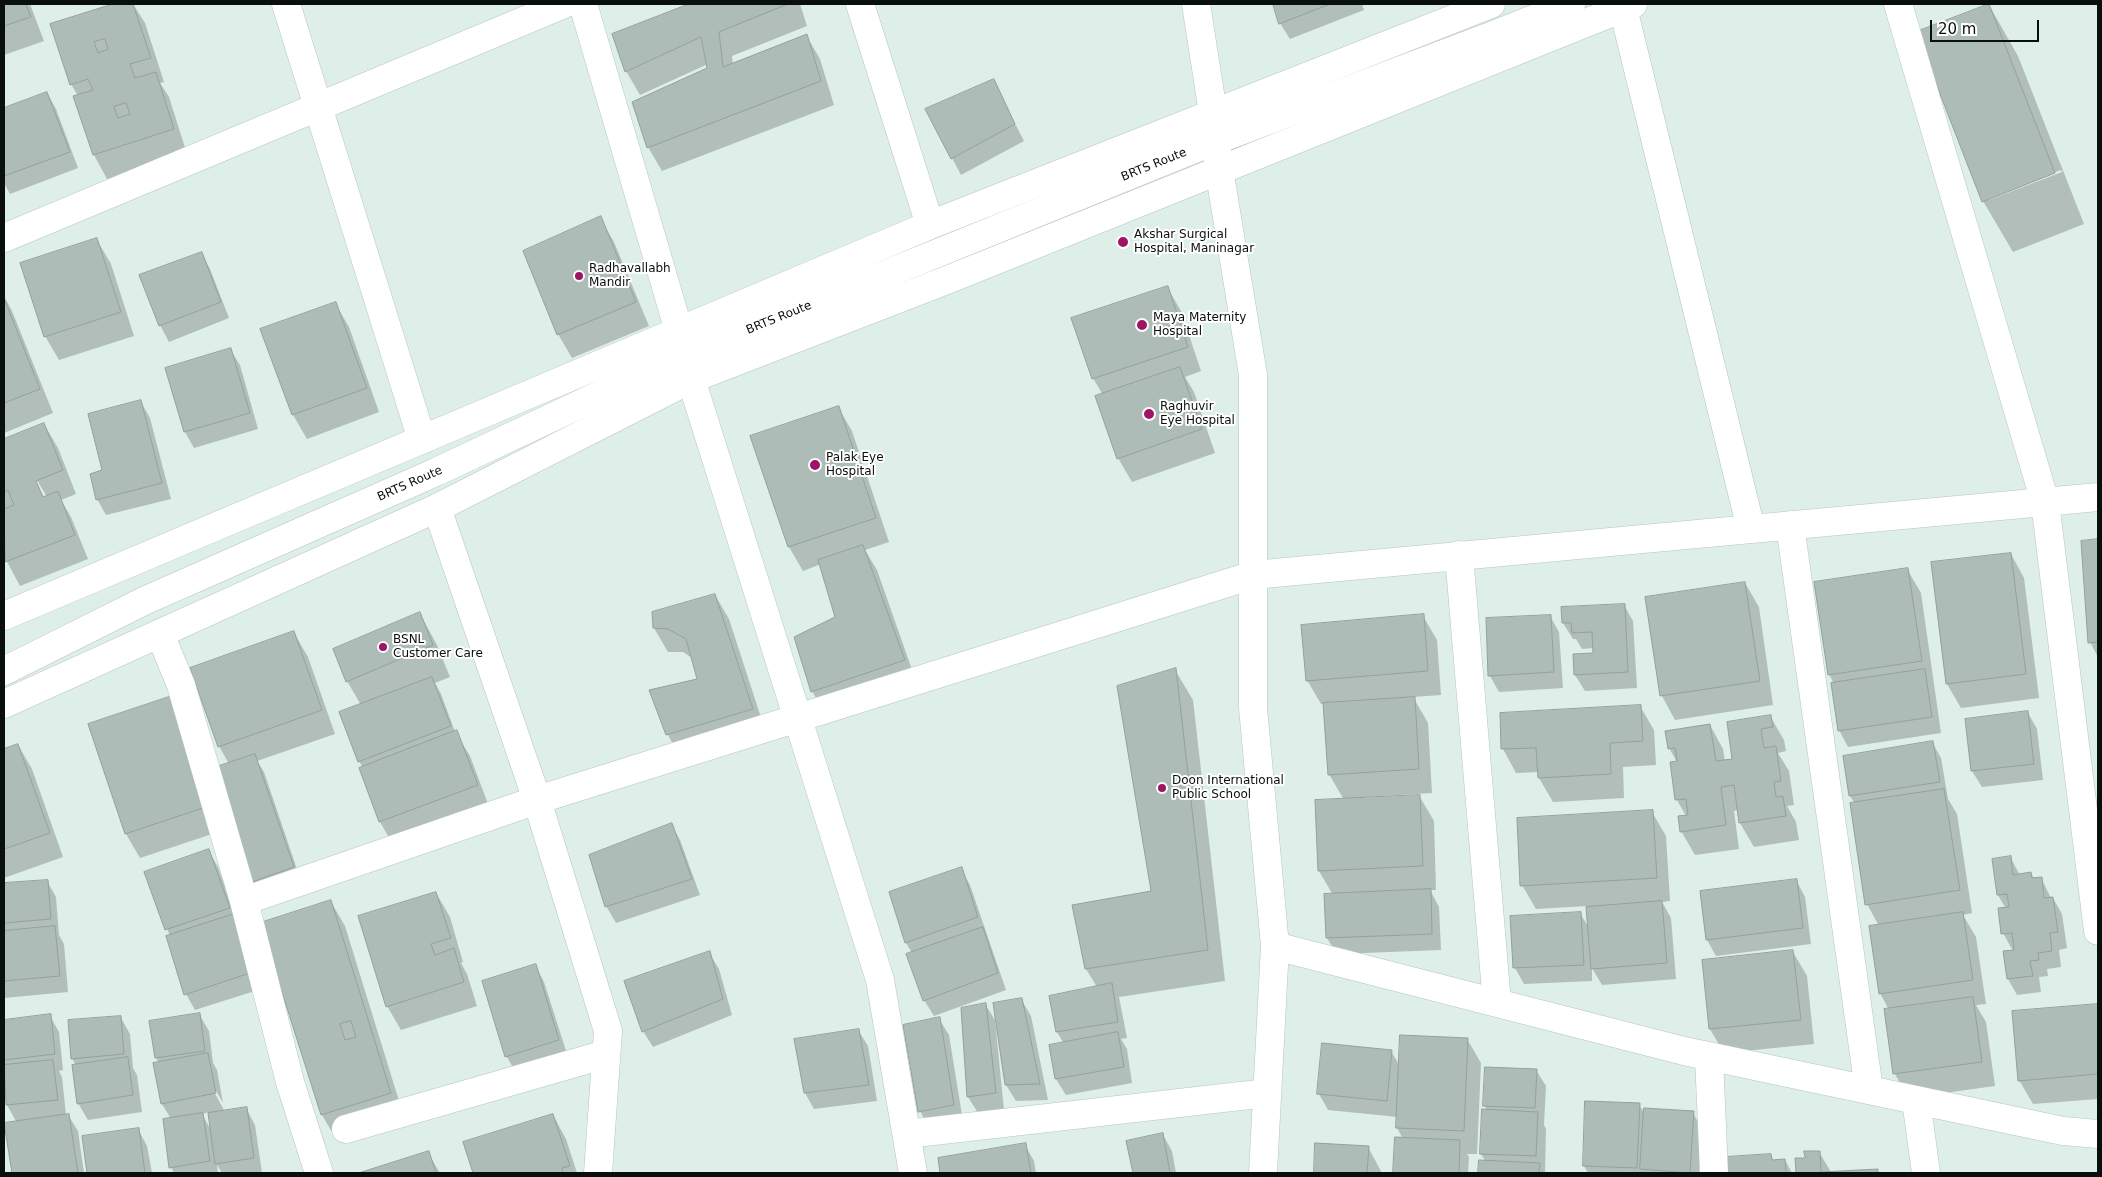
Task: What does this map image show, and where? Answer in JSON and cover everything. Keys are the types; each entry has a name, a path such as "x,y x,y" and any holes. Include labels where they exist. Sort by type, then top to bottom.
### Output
{"street":[{"path":"286,4 422,440"},
{"path":"4,238 564,4"},
{"path":"583,4 680,331"},
{"path":"860,4 930,225"},
{"path":"1196,4 1213,112 1214,141 1253,375 1253,708 1275,946 1263,1173"},
{"path":"4,616 930,225 1491,4"},
{"name":"BRTS Route","path":"4,671 144,601 436,472 674,360 1214,141 1571,4"},
{"path":"1898,4 2045,502 2098,931"},
{"path":"4,704 437,508 691,379 938,283 1628,6 1751,529"},
{"path":"691,379 880,980 913,1173"},
{"path":"244,901 536,800 1253,574 2098,497"},
{"path":"437,508 536,800 608,1031 598,1173"},
{"path":"1790,525 1869,1090"},
{"path":"1459,555 1496,1003"},
{"path":"160,634 181,685 244,901 290,1082 319,1173"},
{"path":"1275,946 1709,1056 2062,1131 2098,1134"},
{"path":"346,1129 606,1054"},
{"path":"1709,1056 1714,1173"},
{"path":"906,1134 1267,1093"},
{"path":"1916,1100 1926,1173"}],"building":[{"path":"4,4 26,4 31,17 4,26"},
{"path":"113,4 133,4 151,58 130,64 135,78 156,72 174,129 93,155 73,96 93,90 88,79 70,85 50,24","holes":["105,39 108,49 98,53 94,42","126,103 130,114 118,118 114,107"]},
{"path":"689,4 788,4 719,32 723,67 807,34 821,81 647,148 632,102 707,68 701,37 625,72 612,34"},
{"path":"1273,4 1330,4 1279,24"},
{"path":"1989,4 2055,173 1982,202 1916,32"},
{"path":"994,79 1015,124 951,159 925,109"},
{"path":"47,92 70,152 4,176 4,108"},
{"name":"Radhavallabh Mandir","path":"601,216 636,302 557,335 523,251"},
{"path":"97,238 121,312 44,337 20,263"},
{"path":"202,252 221,302 159,326 139,275"},
{"path":"1168,286 1188,347 1092,379 1071,318"},
{"path":"4,298 40,389 4,403"},
{"path":"336,302 367,388 292,415 260,329"},
{"path":"231,348 250,413 184,432 165,368"},
{"path":"1180,367 1202,429 1117,459 1095,396"},
{"path":"141,400 162,483 96,500 90,474 102,470 88,414"},
{"path":"839,406 876,518 788,547 750,436"},
{"path":"44,423 63,470 36,481 43,497 58,491 75,535 5,562 4,509 14,505 8,490 4,492 4,439"},
{"path":"2098,539 2098,642 2088,643 2081,541"},
{"path":"863,545 905,660 811,692 794,637 835,617 818,560"},
{"path":"2011,553 2026,674 1946,684 1931,562"},
{"path":"1908,568 1922,661 1828,675 1814,582"},
{"path":"1745,582 1760,681 1660,696 1645,597"},
{"path":"715,594 753,709 666,735 649,690 697,679 686,639 668,629 653,628 652,612"},
{"path":"1625,604 1628,672 1574,675 1573,654 1593,653 1592,632 1572,633 1571,623 1562,623 1561,607"},
{"name":"BSNL Customer Care","path":"420,612 433,645 346,682 333,649"},
{"path":"1424,614 1428,671 1306,681 1301,625"},
{"path":"1551,615 1554,672 1488,676 1486,618"},
{"path":"294,631 322,710 218,747 190,668"},
{"name":"Doon International Public School","path":"1176,668 1208,950 1085,969 1072,905 1151,891 1117,686"},
{"path":"1925,669 1932,717 1838,731 1831,683"},
{"path":"432,677 451,726 358,762 339,712"},
{"path":"175,695 212,805 125,834 88,724"},
{"path":"1415,697 1419,769 1328,775 1323,703"},
{"path":"1641,705 1643,741 1610,743 1611,774 1538,778 1536,748 1501,749 1500,713"},
{"path":"2028,711 2034,764 1971,771 1965,719"},
{"path":"1771,715 1773,727 1761,729 1764,748 1776,746 1781,781 1774,782 1776,797 1783,796 1786,816 1739,823 1734,785 1721,787 1726,825 1680,832 1678,816 1688,815 1686,799 1675,800 1670,762 1677,761 1675,748 1668,749 1665,731 1710,724 1716,761 1732,759 1727,722"},
{"path":"457,730 478,785 379,822 359,768"},
{"path":"1933,741 1940,782 1849,796 1843,756"},
{"path":"18,744 50,833 4,849 4,749"},
{"path":"255,754 294,867 252,882 213,768"},
{"path":"1944,789 1960,890 1865,905 1850,803"},
{"path":"1420,795 1423,866 1318,871 1315,800"},
{"path":"1653,810 1657,878 1520,886 1517,818"},
{"path":"672,823 692,879 605,907 589,855"},
{"path":"209,849 230,908 165,930 144,872"},
{"path":"2011,856 2013,875 2031,872 2032,878 2042,877 2044,898 2053,897 2058,932 2050,933 2052,951 2038,953 2039,960 2030,961 2033,976 2007,979 2003,951 2014,950 2012,933 2001,934 1998,908 2009,907 2007,894 1997,895 1992,859"},
{"path":"962,867 978,917 905,943 889,892"},
{"path":"1797,879 1803,928 1706,940 1700,891"},
{"path":"48,880 51,919 4,923 4,883"},
{"path":"1431,889 1432,934 1326,938 1324,894"},
{"path":"436,892 451,938 431,944 435,955 454,948 464,982 386,1007 358,916"},
{"path":"331,900 391,1093 321,1115 260,923","holes":["351,1021 356,1037 345,1040 340,1024"]},
{"path":"1662,901 1667,963 1591,969 1586,907"},
{"path":"1581,912 1584,965 1513,968 1510,916"},
{"path":"1963,912 1973,980 1879,994 1869,926"},
{"path":"234,914 253,972 184,995 166,936"},
{"path":"55,926 60,976 4,981 4,931"},
{"path":"983,927 998,973 923,1001 906,954"},
{"path":"1793,950 1801,1020 1709,1029 1702,960"},
{"path":"710,951 723,999 642,1032 624,981"},
{"path":"536,964 559,1040 505,1057 482,981"},
{"path":"1112,983 1118,1022 1056,1032 1049,996"},
{"path":"1973,997 1982,1062 1893,1074 1884,1009"},
{"path":"1022,998 1040,1084 1005,1085 993,1003"},
{"path":"986,1003 996,1093 967,1097 961,1008"},
{"path":"2098,1004 2098,1074 2018,1081 2012,1011"},
{"path":"200,1013 205,1051 155,1058 149,1021"},
{"path":"51,1014 55,1054 4,1060 4,1020"},
{"path":"121,1016 124,1054 71,1059 68,1020"},
{"path":"940,1017 954,1105 918,1112 903,1025"},
{"path":"859,1029 869,1085 804,1093 794,1039"},
{"path":"1118,1032 1124,1067 1055,1079 1049,1045"},
{"path":"1400,1035 1468,1038 1464,1131 1396,1128"},
{"path":"1322,1043 1392,1050 1387,1101 1317,1094"},
{"path":"208,1053 216,1093 161,1104 153,1063"},
{"path":"128,1057 133,1095 77,1104 72,1065"},
{"path":"53,1060 58,1100 6,1105 4,1065"},
{"path":"1485,1067 1537,1069 1535,1108 1483,1106"},
{"path":"1585,1101 1640,1103 1637,1168 1583,1166"},
{"path":"247,1107 254,1158 215,1164 208,1113"},
{"path":"1644,1108 1694,1111 1690,1173 1640,1169"},
{"path":"1482,1109 1538,1112 1536,1156 1480,1154"},
{"path":"203,1113 210,1161 169,1168 163,1119"},
{"path":"69,1114 78,1173 12,1173 4,1123"},
{"path":"553,1114 570,1166 562,1168 563,1173 473,1173 463,1142"},
{"path":"139,1128 145,1173 87,1173 82,1136"},
{"path":"1163,1133 1170,1173 1133,1173 1126,1141"},
{"path":"1395,1137 1460,1140 1459,1173 1393,1173"},
{"path":"1026,1143 1031,1173 940,1173 938,1158"},
{"path":"1315,1143 1369,1146 1367,1173 1314,1173"},
{"path":"429,1151 436,1173 359,1173"},
{"path":"1804,1151 1820,1151 1821,1172 1878,1169 1878,1173 1796,1173 1795,1158 1805,1158"},
{"path":"1771,1154 1772,1160 1785,1159 1786,1173 1727,1173 1726,1157"},
{"path":"1479,1160 1540,1163 1539,1173 1478,1173"}],"place":[{"name":"Akshar Surgical Hospital, Maninagar","path":"1123,242"},
{"name":"Radhavallabh Mandir","path":"579,276"},
{"name":"Maya Maternity Hospital","path":"1142,325"},
{"name":"Raghuvir Eye Hospital","path":"1149,414"},
{"name":"Palak Eye Hospital","path":"815,465"},
{"name":"BSNL Customer Care","path":"383,647"},
{"name":"Doon International Public School","path":"1162,788"}]}
